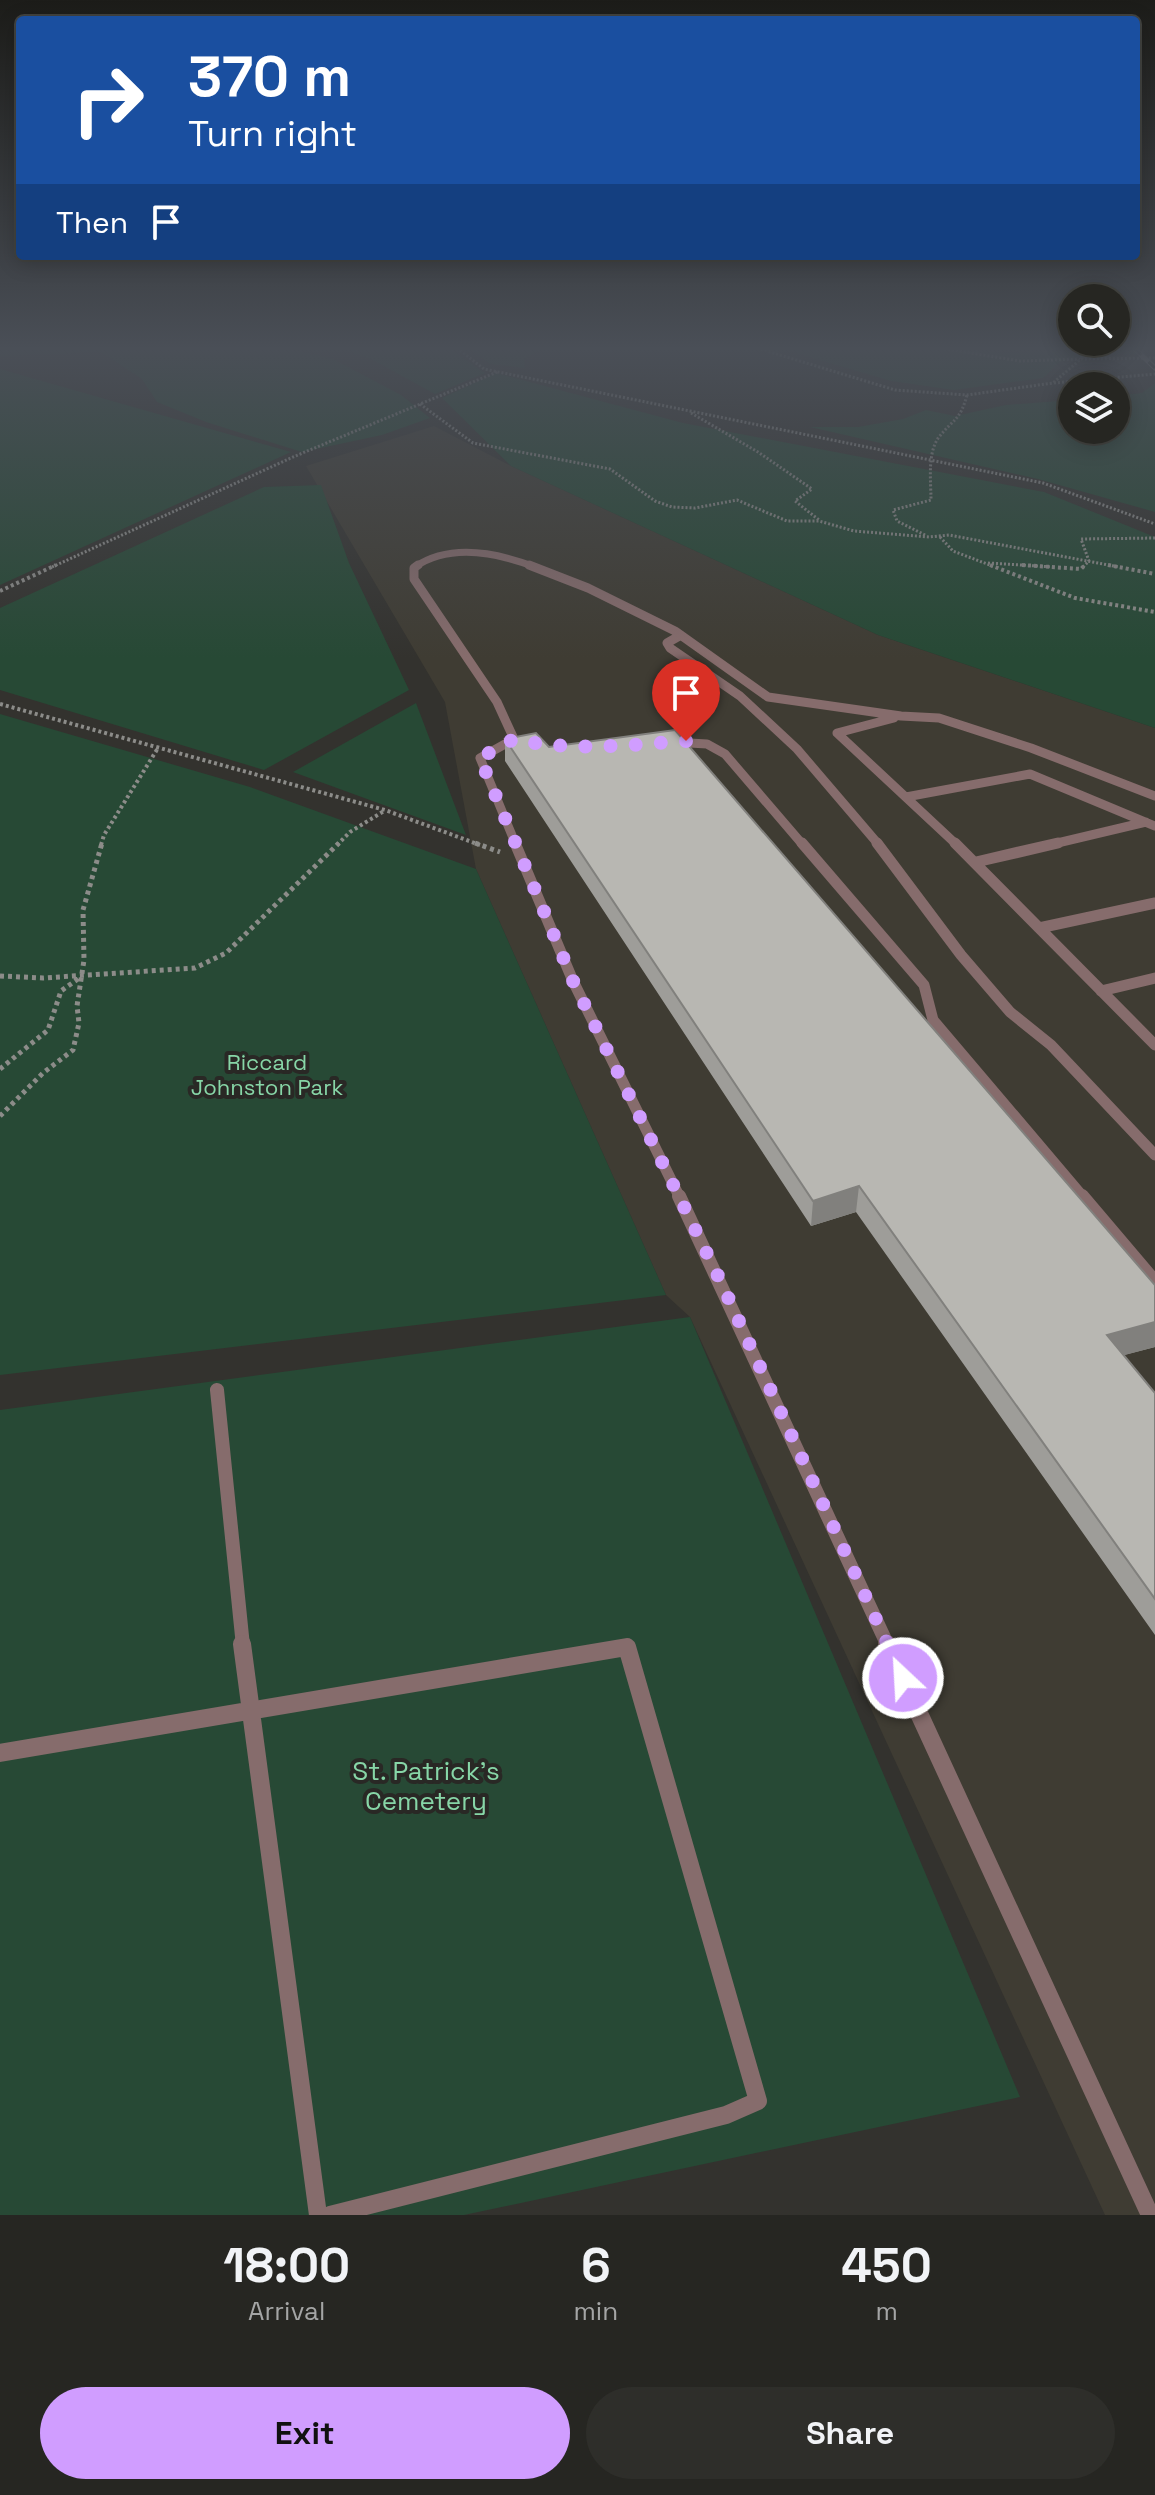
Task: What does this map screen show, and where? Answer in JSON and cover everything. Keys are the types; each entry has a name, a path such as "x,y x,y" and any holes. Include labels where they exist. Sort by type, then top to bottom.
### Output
{"lane":[{"path":"1150,2215 721,1282 573,981 520,859 480,758 519,740 414,579 414,568 424,561 446,554 469,552 511,558 588,588 681,635 768,697 901,716 939,718 1031,748 1155,796"},
{"path":"681,635 669,639 667,643 670,648 740,696 797,749 860,820 961,955 1010,1012 1051,1045 1155,1155"},
{"path":"901,716 837,733 976,862 1155,1045"},
{"path":"661,743 697,742 725,754 924,985 933,1020 1155,1282"},
{"path":"906,797 1030,774 1150,824"},
{"path":"976,862 1150,824"},
{"path":"1039,928 1155,903"},
{"path":"1101,991 1155,978"},
{"path":"217,1390 249,1711 318,2215"},
{"path":"0,1753 627,1647 758,2101 726,2115 330,2215"}],"path":[{"path":"0,591 307,451"},
{"path":"517,451 610,469 655,501 672,507 695,508 737,500 787,521 819,521 854,531 929,537 949,535 1155,574"},
{"path":"757,451 812,489 795,501 819,521"},
{"path":"888,451 1043,483 1155,524"},
{"path":"929,537 897,521 893,510 931,500 933,451"},
{"path":"940,536 953,551 1075,598 1155,612"},
{"path":"1089,561 1081,539 1155,538"},
{"path":"983,563 1043,564 1081,569 1089,561"},
{"path":"0,704 385,810 520,859"},
{"path":"0,1116 43,1073 73,1050 83,976 83,910 104,835 158,748"},
{"path":"0,976 43,978 195,968 226,953 350,832 385,810"},
{"path":"0,1069 48,1030 61,991 83,976"}],"shaded area":[{"path":"353,451 483,451 878,635 1155,728 1155,2215 1105,2215 690,1317 666,1295 476,869 445,702 306,466"}],"green space":[{"path":"0,451 291,452 0,585"},
{"path":"496,451 831,451 1044,492 1155,537 1155,728 878,635 511,466"},
{"path":"917,451 1155,451 1155,512 1038,479"},
{"path":"321,485 349,563 409,690 264,770 0,690 0,608 264,487"},
{"path":"416,703 466,835 293,772"},
{"name":"Riccard Johnston Park","path":"0,714 250,787 476,869 666,1295 0,1375"},
{"name":"St. Patrick's Cemetery","path":"690,1317 1020,2097 464,2215 0,2215 0,1410"}],"building":[{"path":"675,730 1155,1285 1155,1322 1107,1335 1155,1393 1155,1599 859,1186 813,1201 505,739 536,733 549,747"}],"route":[{"path":"686,741 582,747 545,746 514,739 480,758 573,981 721,1282 903,1678"}]}
